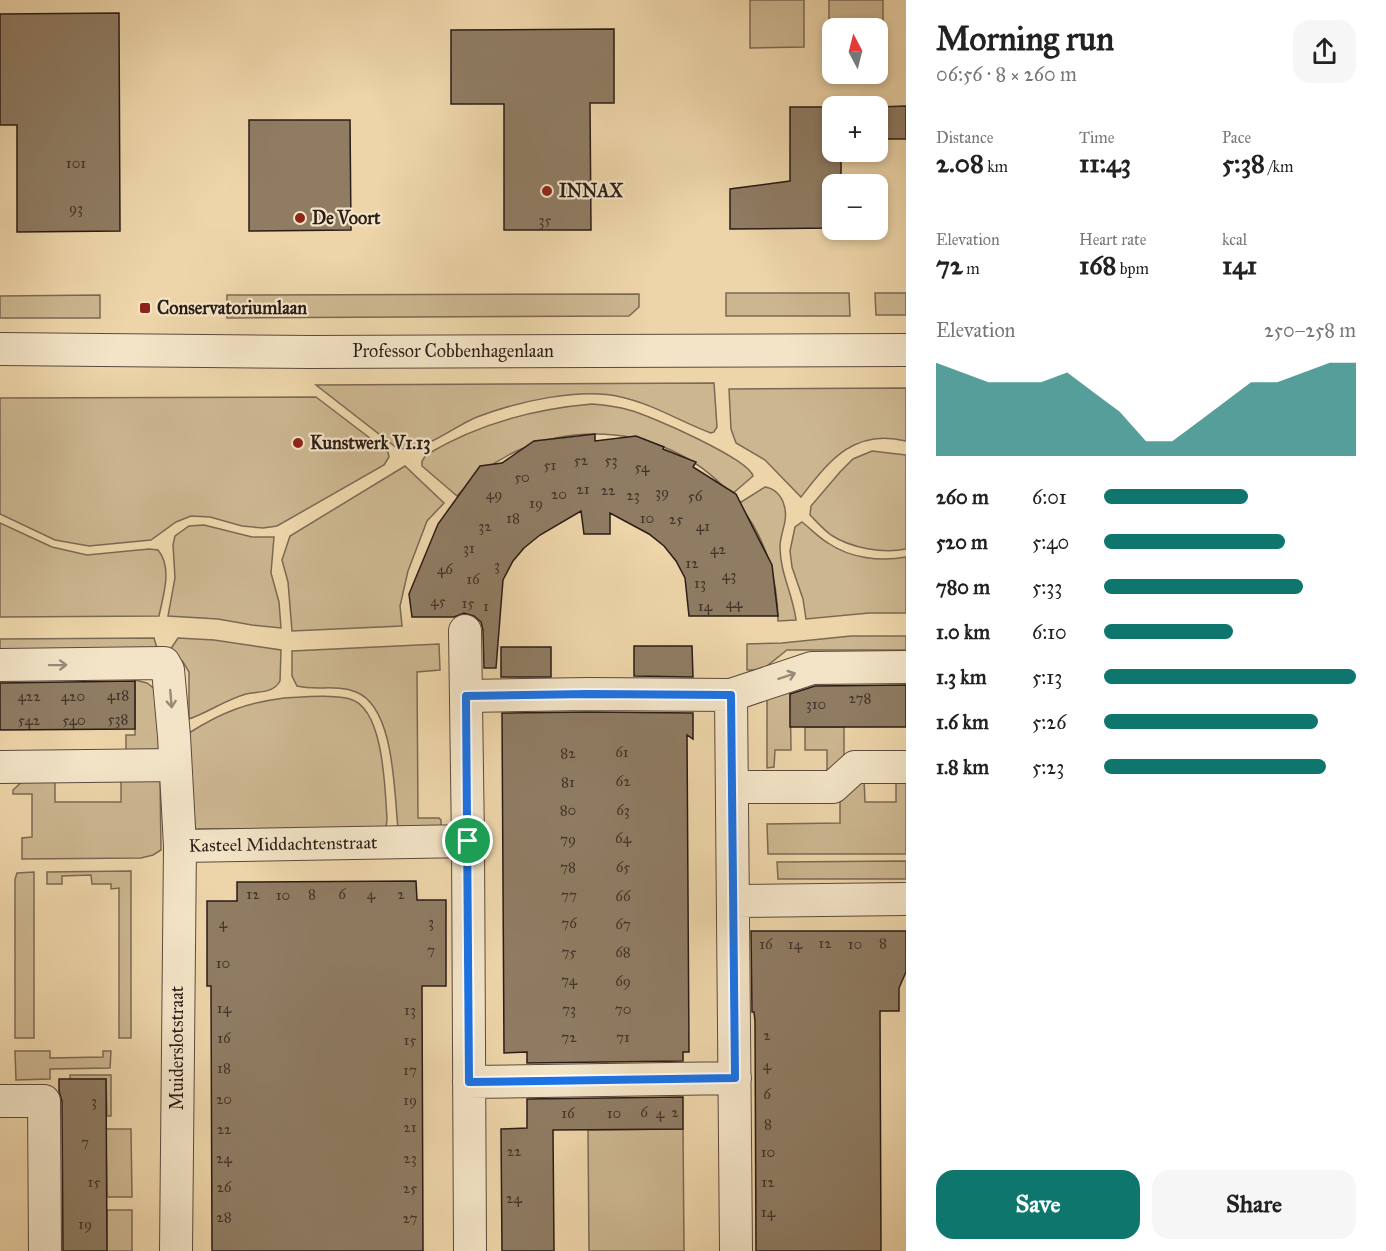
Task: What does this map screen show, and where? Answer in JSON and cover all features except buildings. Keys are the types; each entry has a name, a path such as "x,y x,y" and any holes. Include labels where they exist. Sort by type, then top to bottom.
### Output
{"street":[{"name":"Professor Cobbenhagenlaan","path":"0,349 310,352 906,350"},
{"path":"465,631 470,1251"},
{"path":"0,665 164,663 168,670 175,750 0,767"},
{"path":"466,696 731,695 812,668 906,667"},
{"path":"731,695 736,1251"},
{"name":"Kasteel Middachtenstraat","path":"175,750 180,846 468,841"},
{"path":"733,787 833,787 855,767 906,767"},
{"name":"Muiderslotstraat","path":"176,1251 180,846"},
{"path":"733,901 906,899"},
{"path":"469,1082 735,1078"},
{"path":"0,1101 44,1101 45,1251"}],"shaded area":[{"path":"750,0 804,0 804,47 750,48"},
{"path":"829,0 883,0 883,18 829,18"},
{"path":"726,293 849,293 850,316 726,316"},
{"path":"875,293 906,293 906,315 876,315"},
{"path":"639,294 639,307 629,316 227,318 227,295"},
{"path":"100,295 100,318 0,318 0,296"},
{"path":"714,383 717,427 711,433 633,400 605,394 568,395 529,401 493,411 468,421 428,443 407,449 397,448 316,385"},
{"path":"906,388 906,441 888,438 858,443 833,460 801,497 765,460 736,443 731,429 729,389"},
{"path":"316,397 388,452 389,457 384,465 277,526 263,528 242,526 210,517 191,516 176,522 151,540 89,546 55,540 0,514 0,398"},
{"path":"592,404 629,410 656,420 735,459 753,476 731,495 702,468 668,449 632,438 594,434 556,438 520,450 486,469 457,496 422,466 426,455 485,427 527,414"},
{"path":"872,451 906,455 906,549 877,550 839,540 810,515 811,506 840,472 853,459"},
{"path":"405,466 444,503 427,521 408,571 400,606 402,626 292,631 288,582 282,560 290,536"},
{"path":"765,487 777,493 784,505 785,521 780,542 781,557 796,620 778,621 776,590 763,544 738,504"},
{"path":"802,522 824,541 846,552 876,559 906,557 906,613 869,613 806,619 790,551 795,527"},
{"path":"0,523 52,547 87,555 158,550 163,557 166,574 159,616 0,617"},
{"path":"204,525 252,537 274,537 271,573 279,602 281,628 218,619 168,616 175,578 173,545 175,536 189,526"},
{"path":"851,636 906,636 906,650 787,650 762,670 747,670 747,644"},
{"path":"154,638 157,648 0,657 0,639"},
{"path":"178,638 214,640 281,650 280,681 269,690 246,694 189,719 189,672 183,662 170,650"},
{"path":"439,644 440,670 417,672 418,818 439,818 441,827 398,828 390,752 378,715 369,701 356,692 341,688 297,686 292,676 292,651"},
{"path":"790,679 791,750 775,750 774,767 767,768 767,692"},
{"path":"135,680 147,683 156,690 160,754 126,754 126,735 135,735"},
{"path":"317,696 350,699 361,706 370,717 376,733 383,771 386,828 195,829 189,733 212,719 235,710 284,698"},
{"path":"805,727 844,727 844,761 827,773 827,750 805,750"},
{"path":"121,778 160,778 161,850 141,858 22,859 22,838 32,837 32,794 13,794 13,790 25,779 55,779 55,802 121,802"},
{"path":"860,778 864,778 865,802 896,802 896,778 906,783 906,854 768,854 767,824 840,823 840,800"},
{"path":"906,861 906,879 778,879 777,862"},
{"path":"131,871 131,1038 119,1038 119,888 111,889 111,884 92,884 91,875 62,876 62,884 47,884 47,872"},
{"path":"34,872 34,1038 15,1038 15,879 17,873"},
{"path":"15,1051 50,1051 50,1058 103,1057 103,1051 111,1051 110,1068 50,1069 50,1079 16,1080"},
{"path":"70,1075 111,1075 111,1116 107,1116 106,1079 70,1079"},
{"path":"106,1129 131,1129 132,1197 107,1197"},
{"path":"683,1129 684,1251 589,1251 588,1130"},
{"path":"107,1210 132,1210 132,1251 107,1251"}],"place":[{"name":"INNAX","path":"547,191"},
{"name":"De Voort","path":"300,218"},
{"name":"Conservatoriumlaan","path":"145,308"},
{"name":"Kunstwerk V1.13","path":"298,443"}],"route":[{"path":"731,695 735,1078 469,1082 468,841 466,696 731,695"}]}
